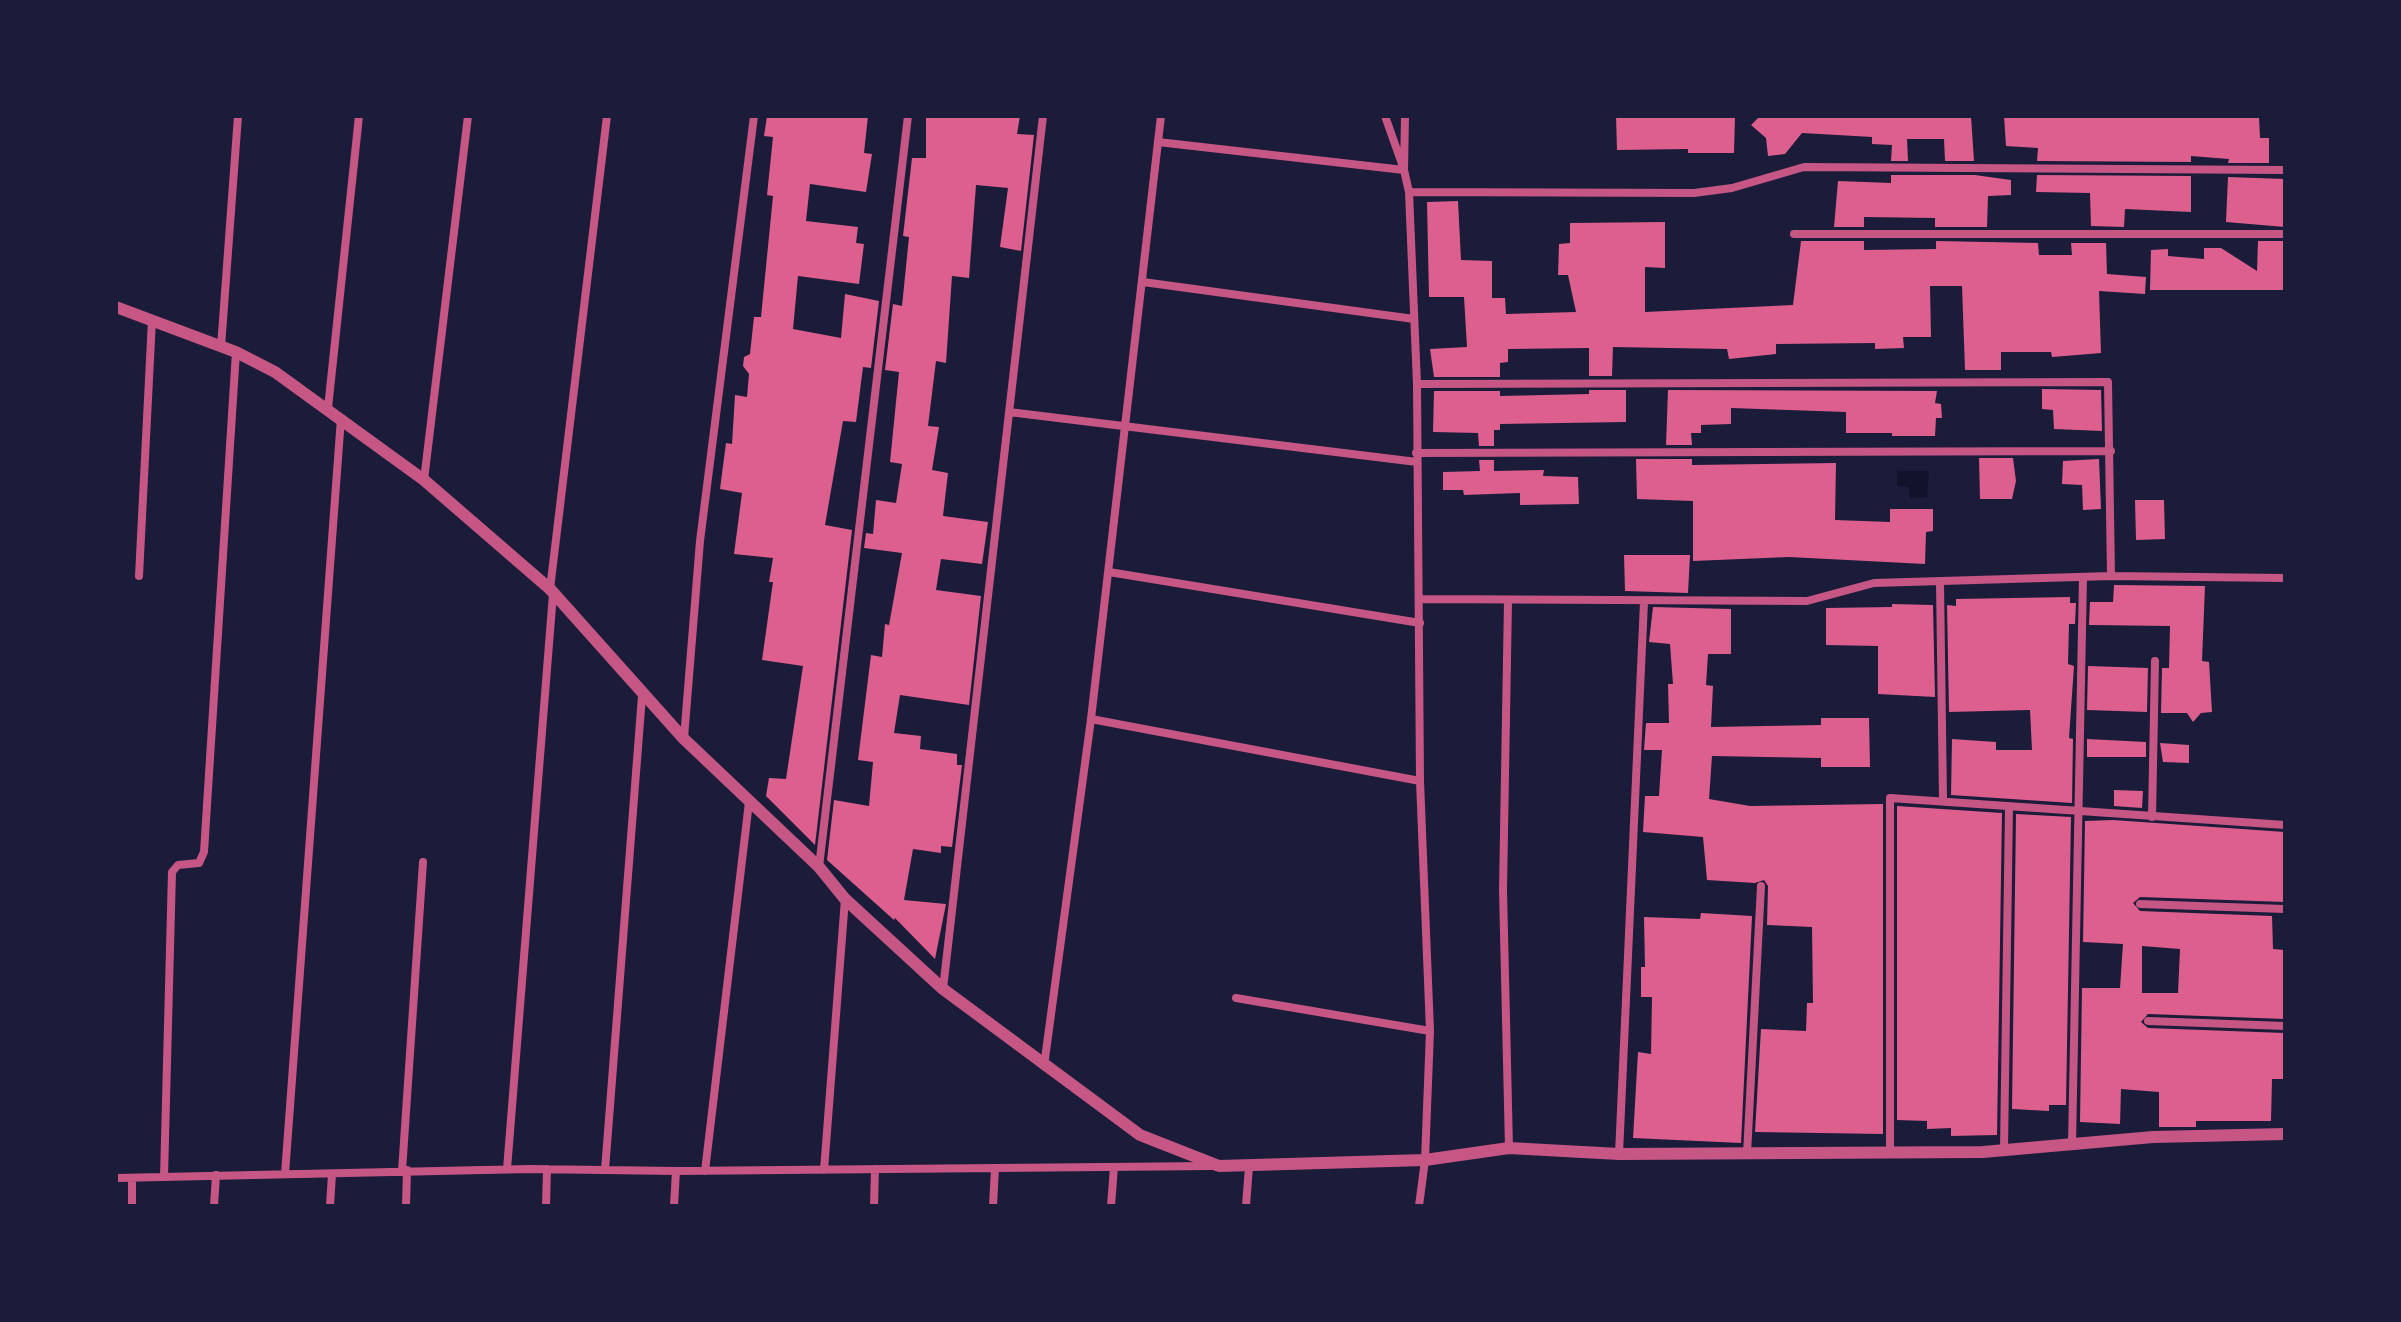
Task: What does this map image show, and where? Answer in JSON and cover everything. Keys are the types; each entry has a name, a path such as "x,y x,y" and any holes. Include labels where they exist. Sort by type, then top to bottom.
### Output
{"street":[{"path":"221,347 238,116"},
{"path":"328,408 359,116"},
{"path":"424,480 468,116"},
{"path":"507,1169 551,592 607,116"},
{"path":"684,739 700,541 754,116"},
{"path":"819,867 908,116"},
{"path":"943,989 1043,116"},
{"path":"1044,1067 1127,428 1161,116"},
{"path":"1385,116 1409,192 1417,384 1420,781 1430,1031 1425,1160 1419,1206"},
{"path":"1404,170 1405,116"},
{"path":"1158,142 1404,170"},
{"path":"1409,192 1694,193 1732,188 1804,167 2285,170"},
{"path":"1794,234 2285,234"},
{"path":"1143,282 1414,319"},
{"path":"116,307 236,352 275,372 424,480 551,592 684,739 819,867 845,899 943,989 1044,1067 1140,1135 1219,1166"},
{"path":"139,576 152,320"},
{"path":"164,1177 172,872 178,865 199,863 204,852 236,352"},
{"path":"1417,384 2108,382 2111,576"},
{"path":"1009,412 1127,428 1416,458 2111,451"},
{"path":"285,1174 341,418"},
{"path":"1109,572 1420,623"},
{"path":"1420,599 1807,601 1874,583 2111,576 2285,578"},
{"path":"2072,1144 2083,578"},
{"path":"1940,582 1943,799"},
{"path":"1508,601 1503,890 1509,1148"},
{"path":"1619,1154 1644,602"},
{"path":"2152,817 2155,661"},
{"path":"605,1170 642,696"},
{"path":"1091,719 1420,781"},
{"path":"1890,1153 1890,798 1943,799 2009,807 2285,825"},
{"path":"705,1171 749,802"},
{"path":"2004,1149 2009,807"},
{"path":"406,1206 405,1171 423,862"},
{"path":"1747,1154 1761,886"},
{"path":"824,1170 845,899"},
{"path":"2140,904 2285,909"},
{"path":"1236,998 1430,1031"},
{"path":"2148,1021 2285,1026"},
{"path":"116,1178 507,1169 705,1171 1249,1166 1425,1160 1509,1148 1619,1154 1890,1153 2004,1149 2153,1137 2285,1134"},
{"path":"1246,1206 1249,1166"},
{"path":"1111,1206 1114,1167"},
{"path":"993,1206 995,1168"},
{"path":"546,1206 547,1169"},
{"path":"874,1206 875,1169"},
{"path":"674,1206 676,1171"},
{"path":"330,1206 332,1174"},
{"path":"214,1206 216,1175"},
{"path":"132,1178 132,1206"}],"shaded area":[{"path":"1897,471 1929,471 1927,497 1909,498 1909,487 1897,486"}],"building":[{"path":"767,116 868,116 864,153 872,154 866,192 810,184 806,221 858,227 856,243 864,244 859,284 798,276 793,329 841,338 845,294 879,301 871,368 863,367 856,422 843,421 825,525 852,530 815,845 766,796 769,778 786,779 803,666 762,660 773,582 769,582 773,558 734,554 742,493 720,489 726,443 732,444 735,395 747,397 749,374 743,366 744,357 750,354 754,317 761,317 773,196 767,195 773,137 764,136"},
{"path":"926,116 1020,116 1017,134 1034,135 1021,251 1000,247 1008,188 976,185 969,278 952,276 946,363 936,361 928,426 939,427 932,470 948,473 943,516 988,522 982,564 941,559 936,590 981,596 969,705 900,695 894,733 921,736 920,749 957,754 957,765 962,765 952,847 941,846 941,853 913,849 904,900 946,904 935,959 895,918 827,860 834,800 869,806 873,762 858,760 871,655 882,657 885,624 889,625 902,553 864,548 866,533 873,534 876,500 896,503 902,464 890,462 899,372 885,370 893,304 902,306 909,237 903,236 912,158 926,158"},
{"path":"1616,116 1735,116 1734,153 1688,153 1688,149 1617,150"},
{"path":"1760,116 1971,116 1974,161 1945,161 1944,139 1907,139 1908,161 1891,161 1892,145 1872,144 1872,137 1802,133 1785,154 1768,156 1766,138 1751,125"},
{"path":"2004,116 2259,116 2260,138 2269,138 2269,163 2228,163 2229,159 2191,156 2191,162 2037,161 2038,148 2006,146"},
{"path":"1891,175 1975,175 2011,180 2011,195 1988,196 1987,227 1935,227 1935,218 1864,217 1864,227 1834,227 1838,181 1891,183"},
{"path":"2037,175 2191,176 2191,212 2125,209 2124,227 2091,226 2090,193 2036,192"},
{"path":"2228,177 2285,179 2285,227 2226,222"},
{"path":"1458,201 1461,260 1492,261 1492,298 1505,298 1506,314 1576,312 1568,275 1558,275 1559,244 1570,243 1570,223 1665,222 1665,268 1645,267 1645,312 1793,305 1801,241 1864,241 1864,250 1936,249 1936,241 2038,243 2039,255 2072,255 2071,243 2106,243 2107,274 2146,277 2145,294 2099,291 2101,353 2052,357 2051,352 2001,352 2001,370 1965,370 1962,286 1930,286 1931,337 1903,337 1904,348 1875,349 1875,343 1776,344 1776,354 1729,359 1727,349 1613,347 1612,376 1589,376 1589,348 1508,349 1508,362 1500,363 1500,377 1434,377 1430,349 1467,347 1464,297 1429,297 1427,202"},
{"path":"2258,241 2285,241 2285,290 2150,290 2151,250 2168,249 2168,256 2204,259 2204,248 2221,248 2257,271"},
{"path":"2042,389 2101,390 2102,431 2054,429 2053,410 2042,409"},
{"path":"1589,390 1626,390 1626,422 1500,424 1500,430 1494,430 1494,446 1479,446 1478,433 1433,432 1434,391 1500,391 1500,396 1589,394"},
{"path":"1668,390 1937,391 1935,403 1941,404 1942,418 1936,418 1935,436 1892,436 1892,433 1846,433 1846,412 1731,408 1731,424 1701,425 1701,433 1691,433 1692,445 1666,445"},
{"path":"1979,458 2013,458 2016,481 2012,499 1980,499"},
{"path":"1636,459 1692,459 1692,465 1836,463 1835,520 1890,522 1890,509 1933,509 1933,531 1926,532 1925,564 1789,557 1693,561 1693,501 1637,499"},
{"path":"2099,459 2101,509 2083,510 2082,485 2062,484 2063,461"},
{"path":"1479,460 1494,460 1494,471 1544,470 1543,476 1578,477 1579,504 1520,505 1520,493 1464,495 1463,490 1443,490 1443,472 1480,471"},
{"path":"2135,500 2164,500 2165,539 2136,540"},
{"path":"1624,555 1690,555 1688,593 1625,591"},
{"path":"2114,585 2205,586 2202,661 2209,662 2212,712 2201,713 2193,722 2187,713 2161,713 2162,668 2169,668 2170,626 2089,625 2090,602 2113,602"},
{"path":"2070,597 2070,603 2076,603 2075,624 2069,624 2068,664 2074,666 2069,738 2073,739 2072,803 1951,795 1952,739 1996,742 1996,750 2032,750 2030,710 1949,712 1947,605 1956,606 1956,599"},
{"path":"1892,604 1933,605 1935,697 1878,694 1878,646 1826,645 1826,608 1892,607"},
{"path":"1653,607 1731,609 1731,654 1708,654 1706,685 1713,686 1711,727 1821,725 1821,718 1869,718 1870,767 1821,767 1821,758 1712,756 1709,799 1750,806 1883,804 1883,1134 1755,1132 1761,1029 1806,1031 1807,1003 1813,1003 1812,927 1767,925 1768,886 1764,880 1755,883 1707,880 1703,837 1643,832 1645,796 1659,796 1662,750 1644,750 1646,723 1669,723 1668,684 1673,684 1670,644 1649,642"},
{"path":"2088,666 2148,668 2147,712 2087,710"},
{"path":"2087,739 2146,742 2146,757 2087,757"},
{"path":"2160,743 2189,745 2189,763 2163,762"},
{"path":"2114,790 2143,791 2142,808 2114,806"},
{"path":"1897,806 2002,813 1997,1135 1951,1136 1951,1128 1927,1129 1927,1121 1897,1120"},
{"path":"2016,814 2071,817 2066,1105 2049,1105 2049,1111 2012,1109"},
{"path":"2113,820 2285,832 2285,902 2140,897 2133,903 2140,911 2272,916 2273,949 2285,950 2285,1019 2148,1014 2141,1022 2148,1028 2285,1033 2285,1079 2272,1079 2271,1121 2196,1121 2196,1127 2159,1127 2159,1092 2121,1089 2120,1124 2080,1122 2082,988 2120,988 2123,944 2083,942 2085,821","holes":["2142,946 2180,949 2178,993 2142,993"]},
{"path":"1701,913 1752,916 1741,1143 1633,1138 1638,1052 1651,1054 1652,997 1641,997 1641,967 1645,967 1644,917 1700,919"}]}
